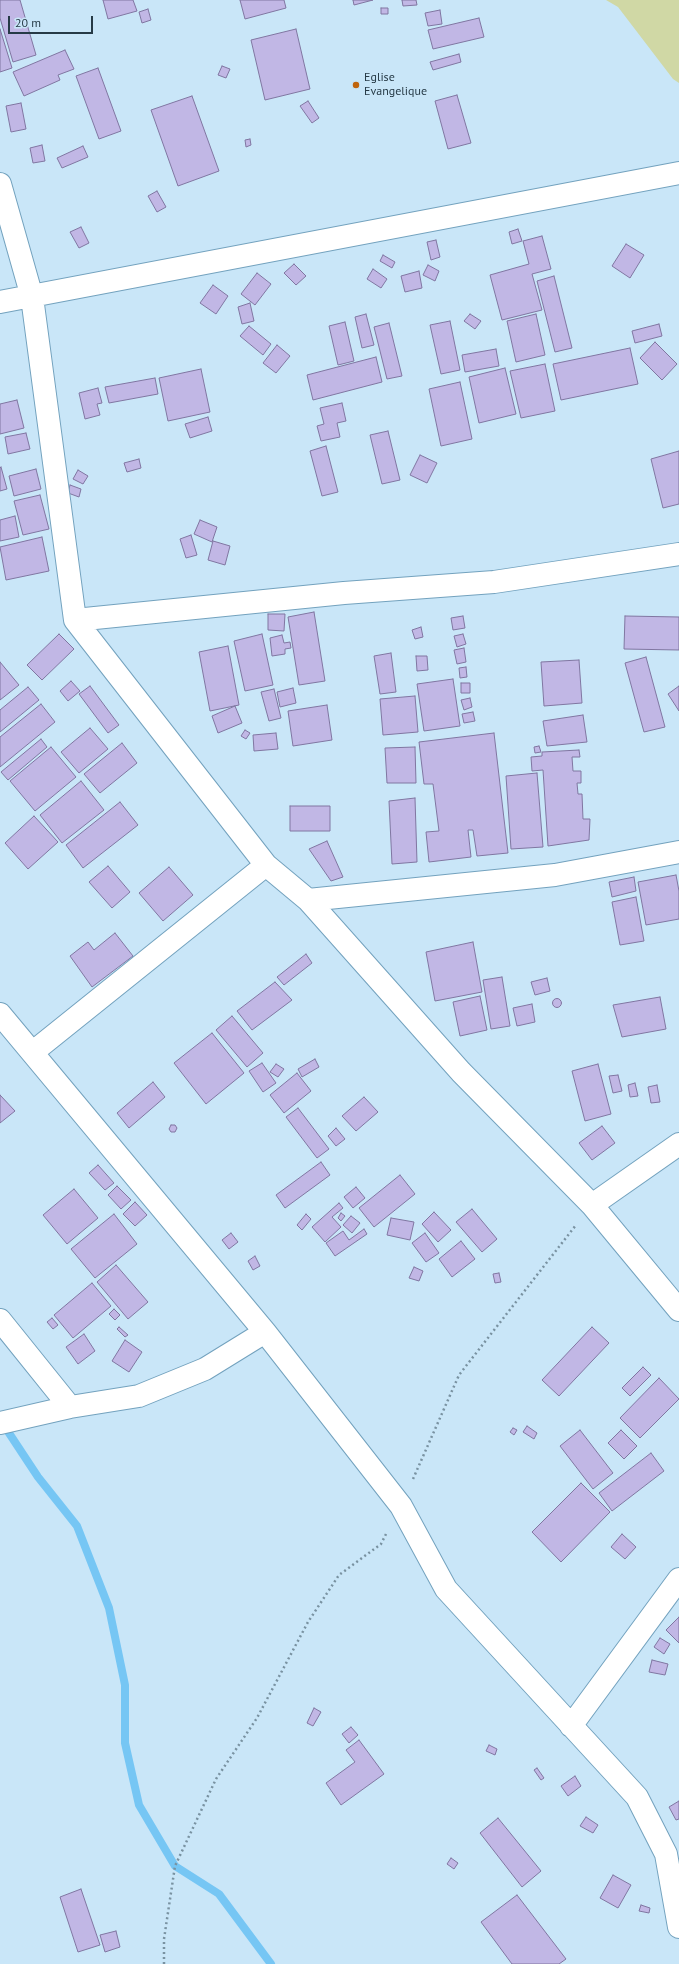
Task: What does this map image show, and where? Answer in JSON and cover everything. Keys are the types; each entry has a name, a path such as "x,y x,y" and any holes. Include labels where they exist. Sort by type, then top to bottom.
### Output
{"street":[{"path":"0,302 679,173"},
{"path":"0,184 32,296 76,620 266,865 308,900 460,1072 592,1205 679,1310"},
{"path":"76,620 344,593 494,582 679,554"},
{"path":"308,900 555,875 679,852"},
{"path":"33,1052 266,865"},
{"path":"0,1014 265,1332 400,1506 446,1589 637,1797 666,1854 679,1927"},
{"path":"592,1205 679,1144"},
{"path":"0,1320 70,1407"},
{"path":"0,1423 70,1407 139,1396 205,1369 265,1332"},
{"path":"571,1726 679,1579"}],"path":[{"path":"164,1964 164,1939 175,1866 216,1779 258,1718 308,1622 339,1575 381,1544 400,1506 459,1375 592,1205"}],"green space":[{"path":"606,0 679,0 679,83 673,79 618,7"}],"building":[{"path":"0,0 20,0 36,55 13,62 0,18"},
{"path":"103,0 133,0 137,11 108,19"},
{"path":"240,0 284,0 286,8 245,19"},
{"path":"353,0 373,0 354,5"},
{"path":"402,0 416,0 417,5 403,6"},
{"path":"381,8 388,8 388,14 381,14"},
{"path":"148,9 151,20 142,23 139,12"},
{"path":"440,10 442,24 428,26 425,13"},
{"path":"479,18 484,37 433,49 428,30"},
{"path":"0,29 12,68 0,72"},
{"path":"296,29 310,89 265,100 251,40"},
{"path":"65,50 74,69 58,75 60,80 24,96 13,72"},
{"path":"459,54 461,62 433,70 430,62"},
{"path":"222,66 230,69 226,78 218,75"},
{"path":"98,68 121,131 99,139 76,76"},
{"path":"457,95 471,143 448,149 435,101"},
{"path":"192,96 219,171 178,186 151,110"},
{"path":"308,101 319,118 312,123 300,106"},
{"path":"21,103 26,129 11,132 6,106"},
{"path":"250,139 251,145 246,147 245,140"},
{"path":"42,145 45,161 33,163 30,148"},
{"path":"83,146 88,157 62,168 57,158"},
{"path":"157,191 166,207 157,212 148,196"},
{"path":"81,227 89,243 79,248 70,232"},
{"path":"518,229 522,241 512,244 509,232"},
{"path":"542,236 551,269 532,274 542,310 502,320 490,275 529,264 523,241"},
{"path":"436,240 440,257 431,260 427,242"},
{"path":"626,244 644,255 630,278 612,266"},
{"path":"383,255 395,262 392,268 380,261"},
{"path":"294,264 306,276 296,285 284,273"},
{"path":"428,265 439,271 435,281 423,275"},
{"path":"373,269 387,279 381,288 367,279"},
{"path":"419,271 422,288 405,292 401,276"},
{"path":"257,273 271,284 255,305 241,294"},
{"path":"554,276 572,348 555,352 537,281"},
{"path":"213,285 228,296 216,314 200,303"},
{"path":"250,303 254,321 242,324 238,307"},
{"path":"366,314 374,345 362,348 355,317"},
{"path":"470,314 481,321 475,329 464,321"},
{"path":"536,314 545,355 516,362 507,321"},
{"path":"450,321 460,370 441,374 430,325"},
{"path":"345,322 354,361 338,365 329,326"},
{"path":"389,323 402,376 387,379 374,327"},
{"path":"659,324 662,336 635,343 632,331"},
{"path":"249,326 271,344 263,355 240,336"},
{"path":"655,342 677,364 662,380 640,358"},
{"path":"277,345 290,356 276,373 263,363"},
{"path":"630,348 638,384 561,400 553,364"},
{"path":"496,349 499,366 465,372 462,355"},
{"path":"376,357 382,382 313,400 307,375"},
{"path":"545,364 555,411 521,418 510,371"},
{"path":"505,368 516,414 479,423 469,377"},
{"path":"201,369 210,412 168,421 159,378"},
{"path":"155,378 158,394 109,403 105,387"},
{"path":"460,382 472,439 441,446 429,389"},
{"path":"98,388 102,403 97,404 100,415 85,419 79,393"},
{"path":"17,400 24,428 0,434 0,404"},
{"path":"342,403 346,421 337,423 340,437 321,441 317,426 324,424 320,408"},
{"path":"208,417 212,431 190,438 185,424"},
{"path":"388,431 400,480 382,484 370,435"},
{"path":"26,433 30,449 8,454 5,437"},
{"path":"326,446 338,492 322,496 310,451"},
{"path":"679,451 679,504 663,508 651,459"},
{"path":"420,455 437,463 427,483 410,475"},
{"path":"139,459 141,468 127,472 124,463"},
{"path":"1,467 7,489 0,491 0,468"},
{"path":"36,469 41,489 14,496 9,476"},
{"path":"78,470 88,476 83,484 73,479"},
{"path":"70,485 81,489 79,497 68,493"},
{"path":"40,495 49,529 23,535 14,501"},
{"path":"15,516 19,537 0,541 0,520"},
{"path":"200,520 217,527 212,542 194,534"},
{"path":"191,535 197,555 186,558 180,539"},
{"path":"42,537 49,571 6,580 0,547"},
{"path":"213,541 230,546 225,565 208,560"},
{"path":"314,612 325,681 299,685 288,617"},
{"path":"268,614 285,614 284,631 268,630"},
{"path":"463,616 465,628 453,630 451,618"},
{"path":"625,616 679,617 679,650 624,649"},
{"path":"421,627 423,637 415,639 412,630"},
{"path":"59,634 74,649 42,680 27,665"},
{"path":"262,634 273,685 245,691 234,641"},
{"path":"463,634 466,644 457,647 454,636"},
{"path":"282,635 284,643 290,642 291,648 285,649 285,654 272,656 270,638"},
{"path":"228,646 239,705 210,711 199,652"},
{"path":"464,648 466,662 457,664 454,650"},
{"path":"391,653 396,692 380,694 374,656"},
{"path":"416,656 427,656 428,670 417,671"},
{"path":"646,657 665,727 644,732 625,663"},
{"path":"579,660 582,703 544,706 541,662"},
{"path":"0,662 19,685 0,700"},
{"path":"466,667 467,677 460,678 459,668"},
{"path":"453,679 460,726 424,731 417,684"},
{"path":"71,681 80,691 68,701 60,691"},
{"path":"461,683 470,683 470,693 461,693"},
{"path":"90,686 119,725 108,733 79,694"},
{"path":"679,686 679,711 668,694"},
{"path":"28,687 39,700 0,732 0,710"},
{"path":"293,688 296,703 280,707 277,692"},
{"path":"274,689 281,718 269,721 261,692"},
{"path":"415,696 418,732 383,735 380,699"},
{"path":"470,698 472,707 464,710 461,700"},
{"path":"41,704 55,722 0,767 0,737"},
{"path":"327,705 332,740 293,746 288,711"},
{"path":"235,706 242,723 218,733 212,716"},
{"path":"473,712 475,721 464,723 462,714"},
{"path":"583,715 587,742 547,746 543,721"},
{"path":"90,728 108,749 79,773 61,752"},
{"path":"245,730 250,733 246,739 241,736"},
{"path":"276,733 278,749 254,751 253,735"},
{"path":"494,733 508,853 477,856 473,830 468,830 471,857 429,862 426,832 439,831 433,784 424,784 419,742"},
{"path":"41,739 47,747 8,780 1,772"},
{"path":"122,743 137,763 100,793 84,774"},
{"path":"539,746 541,752 535,753 534,747"},
{"path":"51,747 76,777 35,811 10,781"},
{"path":"415,747 416,783 387,783 385,748"},
{"path":"579,750 580,757 572,757 573,771 581,771 581,783 577,783 578,794 582,794 583,819 590,819 589,840 548,846 543,770 532,771 531,757 542,756 542,752"},
{"path":"537,773 543,847 511,849 506,776"},
{"path":"81,781 104,810 62,843 40,815"},
{"path":"415,798 417,862 392,864 389,801"},
{"path":"120,802 138,825 83,868 66,845"},
{"path":"290,806 330,806 330,831 290,831"},
{"path":"34,816 58,842 28,869 5,843"},
{"path":"327,841 343,877 331,881 309,849"},
{"path":"108,866 130,892 112,908 89,882"},
{"path":"169,867 193,895 163,921 139,893"},
{"path":"676,875 679,891 679,919 646,925 638,882"},
{"path":"634,877 636,891 612,897 609,882"},
{"path":"636,897 644,941 620,945 612,902"},
{"path":"115,933 133,956 92,987 70,956 88,942 94,950"},
{"path":"473,942 482,992 435,1001 426,952"},
{"path":"306,954 312,963 284,985 277,977"},
{"path":"502,977 510,1026 491,1029 483,980"},
{"path":"547,978 550,991 535,995 531,982"},
{"path":"275,982 292,1000 252,1030 237,1011"},
{"path":"480,996 487,1030 460,1036 453,1002"},
{"path":"660,997 666,1029 622,1037 613,1005"},
{"path":"557,998 562,1003 557,1008 552,1003"},
{"path":"532,1004 535,1022 517,1026 513,1008"},
{"path":"232,1016 263,1053 247,1067 216,1030"},
{"path":"212,1033 244,1073 206,1104 174,1063"},
{"path":"315,1059 319,1067 302,1077 298,1069"},
{"path":"262,1063 276,1083 263,1092 249,1071"},
{"path":"276,1064 284,1069 278,1077 270,1072"},
{"path":"598,1064 611,1114 585,1121 572,1071"},
{"path":"297,1073 311,1091 284,1113 270,1095"},
{"path":"618,1075 622,1091 613,1093 609,1076"},
{"path":"153,1082 165,1097 129,1128 117,1113"},
{"path":"635,1083 638,1096 630,1097 628,1085"},
{"path":"657,1085 660,1102 651,1103 648,1087"},
{"path":"0,1095 15,1111 0,1123"},
{"path":"364,1097 378,1112 356,1131 342,1116"},
{"path":"298,1108 329,1149 317,1158 286,1117"},
{"path":"171,1125 175,1125 177,1128 175,1132 171,1132 169,1129"},
{"path":"602,1126 615,1143 592,1160 579,1143"},
{"path":"336,1128 345,1139 336,1146 328,1136"},
{"path":"321,1162 330,1175 285,1208 276,1195"},
{"path":"98,1165 114,1183 105,1190 89,1173"},
{"path":"400,1175 415,1194 374,1227 359,1208"},
{"path":"117,1186 131,1200 121,1209 108,1195"},
{"path":"356,1187 365,1198 353,1208 344,1197"},
{"path":"74,1189 98,1218 67,1244 43,1215"},
{"path":"135,1202 147,1215 135,1226 123,1214"},
{"path":"339,1203 343,1208 332,1217 341,1227 325,1242 312,1227"},
{"path":"472,1209 497,1239 482,1252 456,1222"},
{"path":"434,1212 451,1230 438,1242 422,1224"},
{"path":"341,1213 345,1216 341,1221 338,1218"},
{"path":"114,1214 137,1244 95,1278 71,1249"},
{"path":"306,1214 311,1219 302,1230 297,1225"},
{"path":"351,1216 360,1223 352,1233 343,1225"},
{"path":"391,1218 414,1222 410,1240 387,1235"},
{"path":"364,1229 367,1234 335,1256 326,1243 343,1231 349,1240"},
{"path":"231,1233 238,1242 229,1249 222,1240"},
{"path":"425,1233 439,1253 426,1262 412,1243"},
{"path":"461,1241 475,1259 452,1277 439,1259"},
{"path":"255,1256 260,1266 253,1270 248,1261"},
{"path":"116,1265 148,1302 128,1319 97,1282"},
{"path":"414,1267 423,1271 419,1281 409,1278"},
{"path":"499,1273 501,1282 495,1283 493,1274"},
{"path":"92,1283 111,1306 73,1338 54,1315"},
{"path":"114,1309 120,1315 115,1320 109,1314"},
{"path":"52,1318 58,1325 53,1329 47,1322"},
{"path":"119,1327 128,1335 125,1337 117,1329"},
{"path":"592,1327 609,1343 559,1396 542,1380"},
{"path":"84,1334 95,1351 78,1364 66,1347"},
{"path":"125,1340 142,1352 129,1372 112,1361"},
{"path":"643,1367 651,1375 630,1396 622,1388"},
{"path":"659,1378 679,1399 640,1438 620,1418"},
{"path":"527,1426 537,1433 534,1439 523,1432"},
{"path":"513,1428 517,1430 514,1435 510,1432"},
{"path":"580,1430 613,1473 593,1489 560,1446"},
{"path":"621,1430 637,1446 624,1459 608,1443"},
{"path":"651,1453 664,1471 612,1511 599,1493"},
{"path":"581,1483 610,1512 561,1562 532,1532"},
{"path":"622,1534 636,1547 625,1559 611,1547"},
{"path":"679,1617 679,1643 666,1630"},
{"path":"660,1638 670,1644 664,1654 654,1647"},
{"path":"652,1660 668,1664 665,1675 649,1672"},
{"path":"314,1708 321,1712 313,1726 307,1723"},
{"path":"351,1727 358,1735 349,1743 342,1734"},
{"path":"359,1740 384,1774 341,1805 326,1783 355,1762 346,1750"},
{"path":"489,1745 497,1749 495,1755 486,1751"},
{"path":"537,1768 544,1778 541,1780 534,1770"},
{"path":"575,1776 581,1786 568,1796 561,1786"},
{"path":"679,1801 679,1819 676,1820 669,1807"},
{"path":"586,1817 598,1825 593,1833 580,1826"},
{"path":"498,1818 541,1871 522,1887 480,1833"},
{"path":"451,1858 458,1863 454,1869 447,1864"},
{"path":"613,1875 631,1885 618,1908 600,1898"},
{"path":"81,1889 100,1945 78,1952 60,1897"},
{"path":"517,1895 566,1959 559,1964 512,1964 481,1922"},
{"path":"641,1905 650,1908 649,1913 639,1911"},
{"path":"116,1931 120,1947 105,1952 100,1935"}],"waterway":[{"path":"3,1424 38,1477 77,1526 109,1608 125,1685 125,1743 139,1805 175,1866 219,1894 271,1964"}],"place":[{"name":"Eglise Evangelique","path":"356,85"}]}
